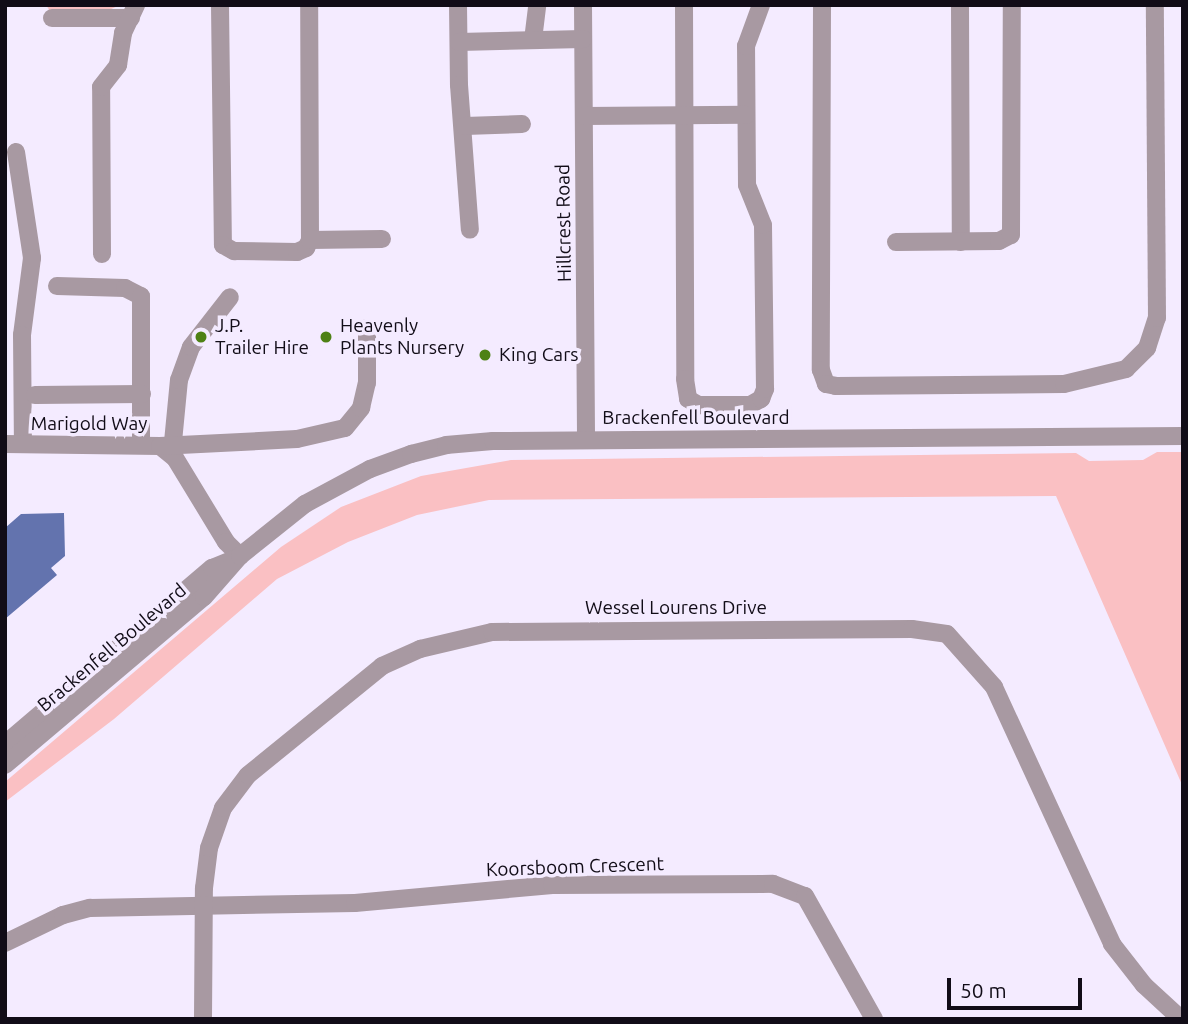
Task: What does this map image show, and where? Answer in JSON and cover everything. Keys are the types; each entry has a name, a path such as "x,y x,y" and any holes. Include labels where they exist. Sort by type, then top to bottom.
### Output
{"street":[{"path":"220,5 223,245 234,251 297,251 306,248 310,240 309,5"},
{"path":"458,5 470,230"},
{"path":"533,40 537,5"},
{"name":"Hillcrest Road","path":"583,5 586,440"},
{"path":"684,5 685,379 688,399 699,405 750,405 761,399 765,389 763,225 747,185 746,115 746,46 761,5"},
{"path":"822,5 821,370 826,384 836,386 1064,384 1126,369 1147,348 1157,318 1155,5"},
{"path":"960,5 961,242"},
{"path":"896,242 1004,241 1013,231 1012,5"},
{"path":"52,18 133,12 121,55 100,93 102,254"},
{"path":"458,42 583,39"},
{"path":"583,116 746,115"},
{"path":"465,126 522,124"},
{"path":"14,444 22,335 32,258 16,152"},
{"path":"310,240 382,239"},
{"path":"57,286 125,288 141,296 141,444"},
{"path":"230,297 187,358 178,380 167,444 287,440 345,428 361,408 367,383 367,328"},
{"path":"35,394 142,394"},
{"name":"Brackenfell Boulevard","path":"5,765 204,597 240,556 330,489 411,454 481,442 1183,436"},
{"name":"Marigold Way","path":"14,444 167,444 226,542 240,556"},
{"name":"Brackenfell Boulevard","path":"9,738 212,568 240,556"},
{"name":"Wessel Lourens Drive","path":"204,1019 203,905 209,848 234,790 356,683 420,649 492,632 539,629 929,629 955,640 994,687 1112,944 1144,985 1181,1019"},
{"name":"Koorsboom Crescent","path":"5,943 81,909 367,902 552,885 785,885 805,896 819,915 874,1019"}],"shaded area":[{"path":"46,5 120,5 109,10 50,11"},
{"path":"1157,452 1183,452 1183,787 1056,496 489,500 417,515 348,542 277,579 114,719 5,802 5,782 281,547 341,507 421,476 511,460 1076,453 1089,461 1143,460"}],"building":[{"path":"64,513 65,556 51,568 57,575 5,619 5,528 21,514"}],"place":[{"name":"J.P. Trailer Hire","path":"201,337"},
{"name":"Heavenly Plants Nursery","path":"326,337"},
{"name":"King Cars","path":"485,355"}]}
